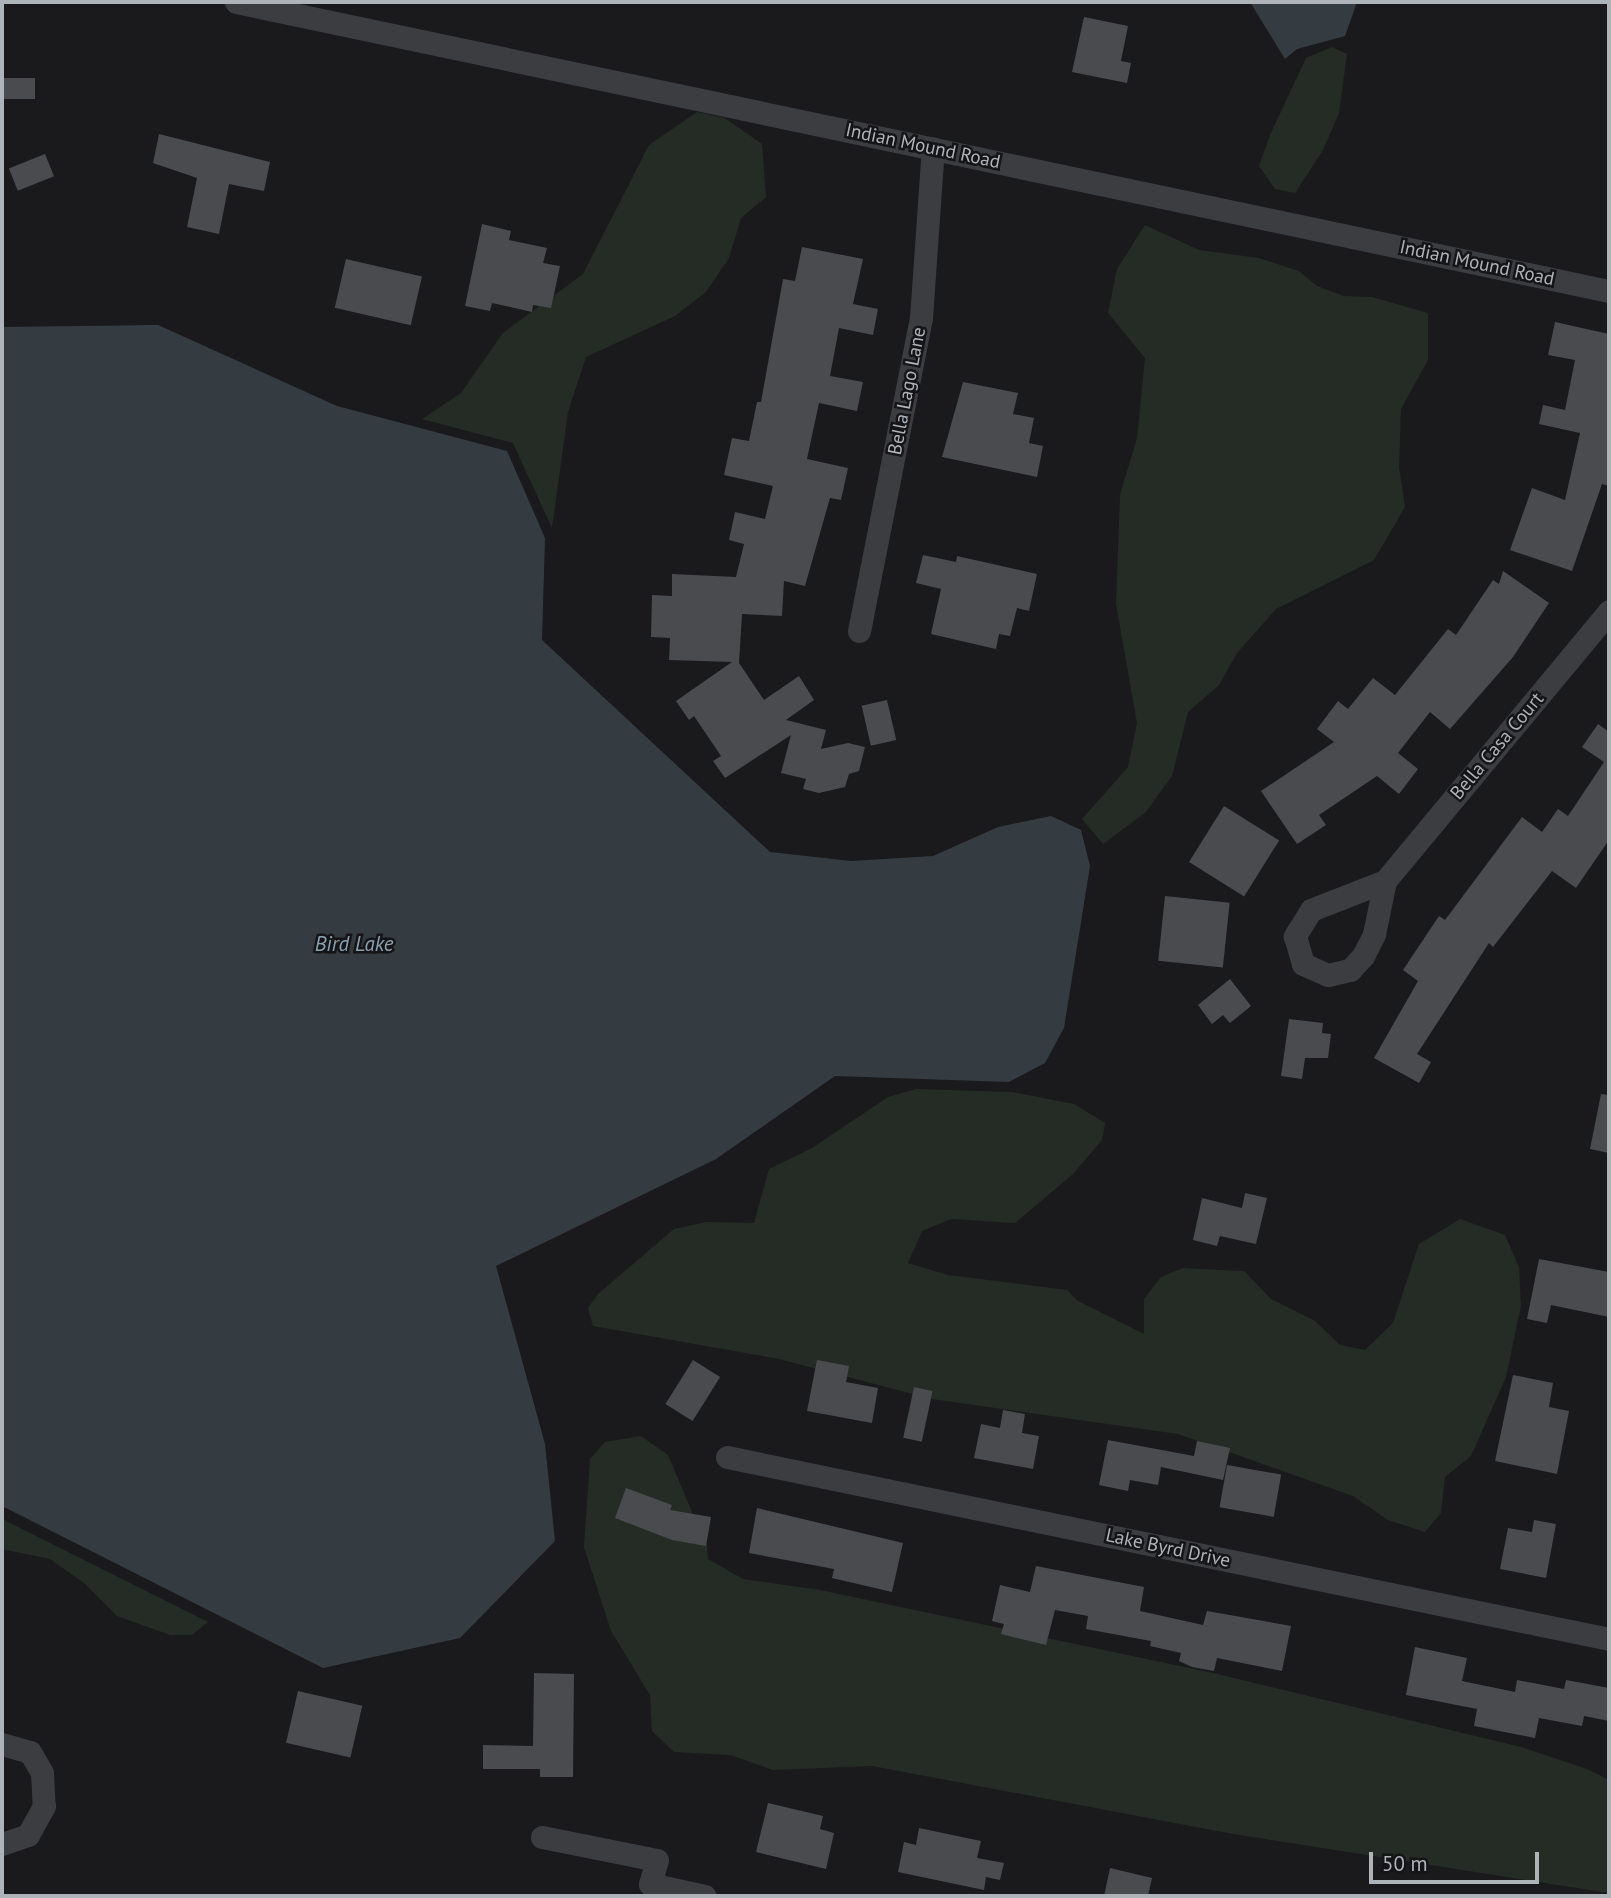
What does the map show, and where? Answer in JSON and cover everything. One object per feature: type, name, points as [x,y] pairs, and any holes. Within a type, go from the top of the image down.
[{"type":"street","name":"Indian Mound Road","points":[[236,2],[1609,290]]},
{"type":"street","name":"Bella Lago Lane","points":[[859,631],[921,318],[933,148]]},
{"type":"street","name":"Bella Casa Court","points":[[1385,881],[1311,910],[1295,936],[1303,964],[1328,975],[1350,970],[1374,934],[1385,881],[1609,611]]},
{"type":"street","name":"Lake Byrd Drive","points":[[727,1457],[1609,1639]]},
{"type":"street","points":[[2,1744],[30,1752],[42,1773],[44,1806],[28,1835],[2,1844]]},
{"type":"street","points":[[542,1837],[657,1860],[650,1884],[705,1896]]},
{"type":"shaded area","points":[[1332,47],[1347,54],[1339,113],[1323,150],[1295,193],[1275,189],[1259,166],[1270,135],[1306,58]]},
{"type":"shaded area","points":[[697,112],[725,118],[762,144],[766,197],[741,218],[729,258],[706,292],[675,316],[586,357],[568,412],[552,528],[513,443],[422,419],[461,393],[503,333],[583,274],[649,145]]},
{"type":"shaded area","points":[[1145,225],[1199,250],[1259,258],[1299,271],[1317,286],[1344,296],[1372,297],[1428,313],[1428,360],[1401,409],[1399,468],[1405,507],[1374,560],[1276,609],[1237,653],[1219,685],[1188,712],[1172,776],[1146,812],[1103,844],[1082,819],[1128,767],[1137,723],[1116,604],[1120,495],[1137,438],[1145,358],[1108,313],[1117,269]]},
{"type":"shaded area","points":[[916,1089],[1012,1092],[1074,1104],[1105,1123],[1102,1140],[1073,1174],[1015,1223],[951,1219],[922,1231],[908,1263],[948,1275],[1067,1290],[1078,1301],[1144,1334],[1144,1299],[1161,1277],[1183,1268],[1244,1271],[1271,1299],[1315,1321],[1340,1345],[1365,1350],[1393,1323],[1419,1244],[1460,1219],[1505,1235],[1519,1267],[1521,1306],[1506,1377],[1471,1456],[1445,1477],[1441,1513],[1425,1532],[1388,1520],[1353,1496],[1178,1434],[932,1399],[779,1359],[593,1326],[588,1308],[598,1294],[674,1229],[706,1222],[754,1223],[769,1169],[812,1148],[888,1097]]},
{"type":"shaded area","points":[[641,1436],[668,1455],[692,1512],[692,1533],[707,1545],[708,1559],[743,1579],[820,1590],[1213,1673],[1521,1747],[1587,1769],[1609,1780],[1609,1893],[1233,1834],[872,1766],[773,1770],[730,1755],[674,1752],[652,1731],[650,1695],[611,1631],[584,1547],[590,1459],[605,1442]]},
{"type":"shaded area","points":[[2,1518],[208,1622],[192,1635],[170,1635],[117,1616],[84,1583],[50,1559],[2,1549]]},
{"type":"water","points":[[1250,2],[1357,2],[1345,36],[1297,49],[1285,59]]},
{"type":"water","name":"Bird Lake","points":[[158,325],[337,406],[507,451],[545,538],[542,640],[770,852],[851,861],[933,856],[998,827],[1051,816],[1081,830],[1090,866],[1064,1028],[1045,1063],[1009,1082],[835,1076],[716,1159],[496,1266],[545,1444],[555,1541],[460,1638],[323,1668],[2,1506],[2,327]]},
{"type":"building","points":[[1084,17],[1128,26],[1121,61],[1131,63],[1127,83],[1072,72]]},
{"type":"building","points":[[2,78],[35,78],[35,99],[2,99]]},
{"type":"building","points":[[159,134],[270,162],[264,191],[229,184],[219,234],[187,227],[197,178],[153,163]]},
{"type":"building","points":[[45,154],[54,176],[18,191],[9,169]]},
{"type":"building","points":[[482,224],[511,231],[509,240],[547,248],[543,263],[560,266],[551,308],[533,305],[532,312],[492,303],[490,311],[465,306]]},
{"type":"building","points":[[802,247],[863,259],[853,304],[878,309],[873,335],[839,328],[830,376],[863,382],[857,411],[819,403],[807,459],[848,468],[841,500],[830,498],[805,586],[784,581],[782,616],[742,614],[739,663],[764,700],[799,676],[814,700],[786,720],[826,730],[821,749],[848,743],[865,747],[859,771],[849,774],[845,787],[819,793],[803,789],[806,779],[781,773],[791,735],[725,778],[713,761],[721,756],[694,716],[689,720],[676,701],[732,662],[669,660],[670,638],[651,637],[652,595],[672,596],[672,574],[736,577],[744,544],[729,540],[735,512],[765,519],[773,486],[724,475],[732,438],[749,441],[757,402],[761,402],[783,279],[795,281]]},
{"type":"building","points":[[346,259],[422,277],[411,325],[335,308]]},
{"type":"building","points":[[1555,322],[1609,334],[1609,486],[1602,484],[1572,571],[1510,550],[1532,488],[1565,500],[1580,433],[1539,424],[1543,405],[1565,410],[1575,360],[1548,355]]},
{"type":"building","points":[[963,382],[1018,393],[1013,414],[1034,418],[1029,443],[1043,446],[1037,477],[942,457]]},
{"type":"building","points":[[923,555],[956,562],[957,556],[1037,574],[1029,611],[1017,608],[1010,636],[999,634],[996,649],[931,634],[941,589],[916,583]]},
{"type":"building","points":[[1503,571],[1549,603],[1513,657],[1450,729],[1430,712],[1398,753],[1418,769],[1399,794],[1377,776],[1319,815],[1326,825],[1297,844],[1261,791],[1334,742],[1317,729],[1338,701],[1348,709],[1373,678],[1395,695],[1448,629],[1456,635],[1493,580],[1499,584]]},
{"type":"building","points":[[887,700],[896,740],[871,746],[862,706]]},
{"type":"building","points":[[1598,724],[1609,732],[1609,840],[1576,888],[1552,871],[1493,947],[1489,943],[1417,1054],[1431,1062],[1419,1083],[1374,1058],[1418,981],[1403,970],[1439,916],[1445,920],[1522,817],[1542,832],[1558,809],[1568,816],[1604,762],[1582,747]]},
{"type":"building","points":[[1224,806],[1279,840],[1244,896],[1189,862]]},
{"type":"building","points":[[1165,896],[1230,903],[1223,967],[1158,961]]},
{"type":"building","points":[[1230,979],[1251,1006],[1230,1023],[1223,1015],[1212,1024],[1198,1005]]},
{"type":"building","points":[[1289,1019],[1323,1023],[1322,1033],[1331,1034],[1328,1058],[1305,1058],[1302,1079],[1281,1076]]},
{"type":"building","points":[[1601,1094],[1609,1095],[1609,1153],[1590,1149]]},
{"type":"building","points":[[1245,1193],[1267,1198],[1256,1244],[1220,1236],[1217,1246],[1193,1240],[1202,1198],[1242,1208]]},
{"type":"building","points":[[1539,1259],[1609,1272],[1609,1317],[1551,1305],[1547,1323],[1527,1319]]},
{"type":"building","points":[[693,1360],[720,1377],[693,1421],[665,1404]]},
{"type":"building","points":[[817,1360],[849,1366],[846,1382],[878,1388],[872,1423],[807,1411]]},
{"type":"building","points":[[1513,1375],[1553,1383],[1549,1407],[1569,1411],[1557,1474],[1495,1461]]},
{"type":"building","points":[[914,1387],[933,1391],[922,1442],[903,1438]]},
{"type":"building","points":[[1003,1410],[1025,1414],[1022,1433],[1039,1436],[1033,1469],[974,1458],[981,1424],[1000,1428]]},
{"type":"building","points":[[1108,1440],[1194,1456],[1197,1441],[1230,1448],[1223,1480],[1161,1467],[1158,1485],[1130,1480],[1128,1491],[1099,1485]]},
{"type":"building","points":[[1227,1465],[1281,1475],[1274,1517],[1220,1507]]},
{"type":"building","points":[[626,1488],[672,1505],[670,1510],[711,1517],[706,1546],[672,1540],[615,1518]]},
{"type":"building","points":[[757,1508],[903,1543],[892,1592],[832,1578],[834,1569],[749,1553]]},
{"type":"building","points":[[1534,1520],[1556,1524],[1546,1578],[1500,1569],[1508,1528],[1532,1532]]},
{"type":"building","points":[[1036,1566],[1144,1587],[1140,1611],[1203,1625],[1207,1611],[1291,1626],[1282,1671],[1217,1658],[1214,1671],[1192,1667],[1179,1661],[1181,1653],[1150,1646],[1151,1641],[1086,1629],[1088,1616],[1055,1610],[1046,1645],[1001,1634],[1004,1624],[992,1621],[1000,1585],[1030,1592]]},
{"type":"building","points":[[1415,1647],[1467,1658],[1462,1681],[1515,1692],[1517,1680],[1564,1689],[1566,1680],[1609,1688],[1609,1721],[1584,1716],[1582,1726],[1539,1718],[1535,1738],[1474,1726],[1477,1709],[1406,1695]]},
{"type":"building","points":[[534,1673],[574,1674],[573,1777],[540,1777],[540,1769],[483,1769],[483,1745],[533,1746]]},
{"type":"building","points":[[298,1691],[362,1706],[350,1757],[286,1743]]},
{"type":"building","points":[[768,1803],[823,1816],[820,1829],[834,1833],[826,1869],[756,1852]]},
{"type":"building","points":[[919,1828],[981,1841],[977,1858],[1004,1863],[1000,1880],[986,1877],[984,1890],[898,1872],[904,1842],[916,1845]]},
{"type":"building","points":[[1110,1868],[1152,1878],[1148,1896],[1104,1896]]}]
